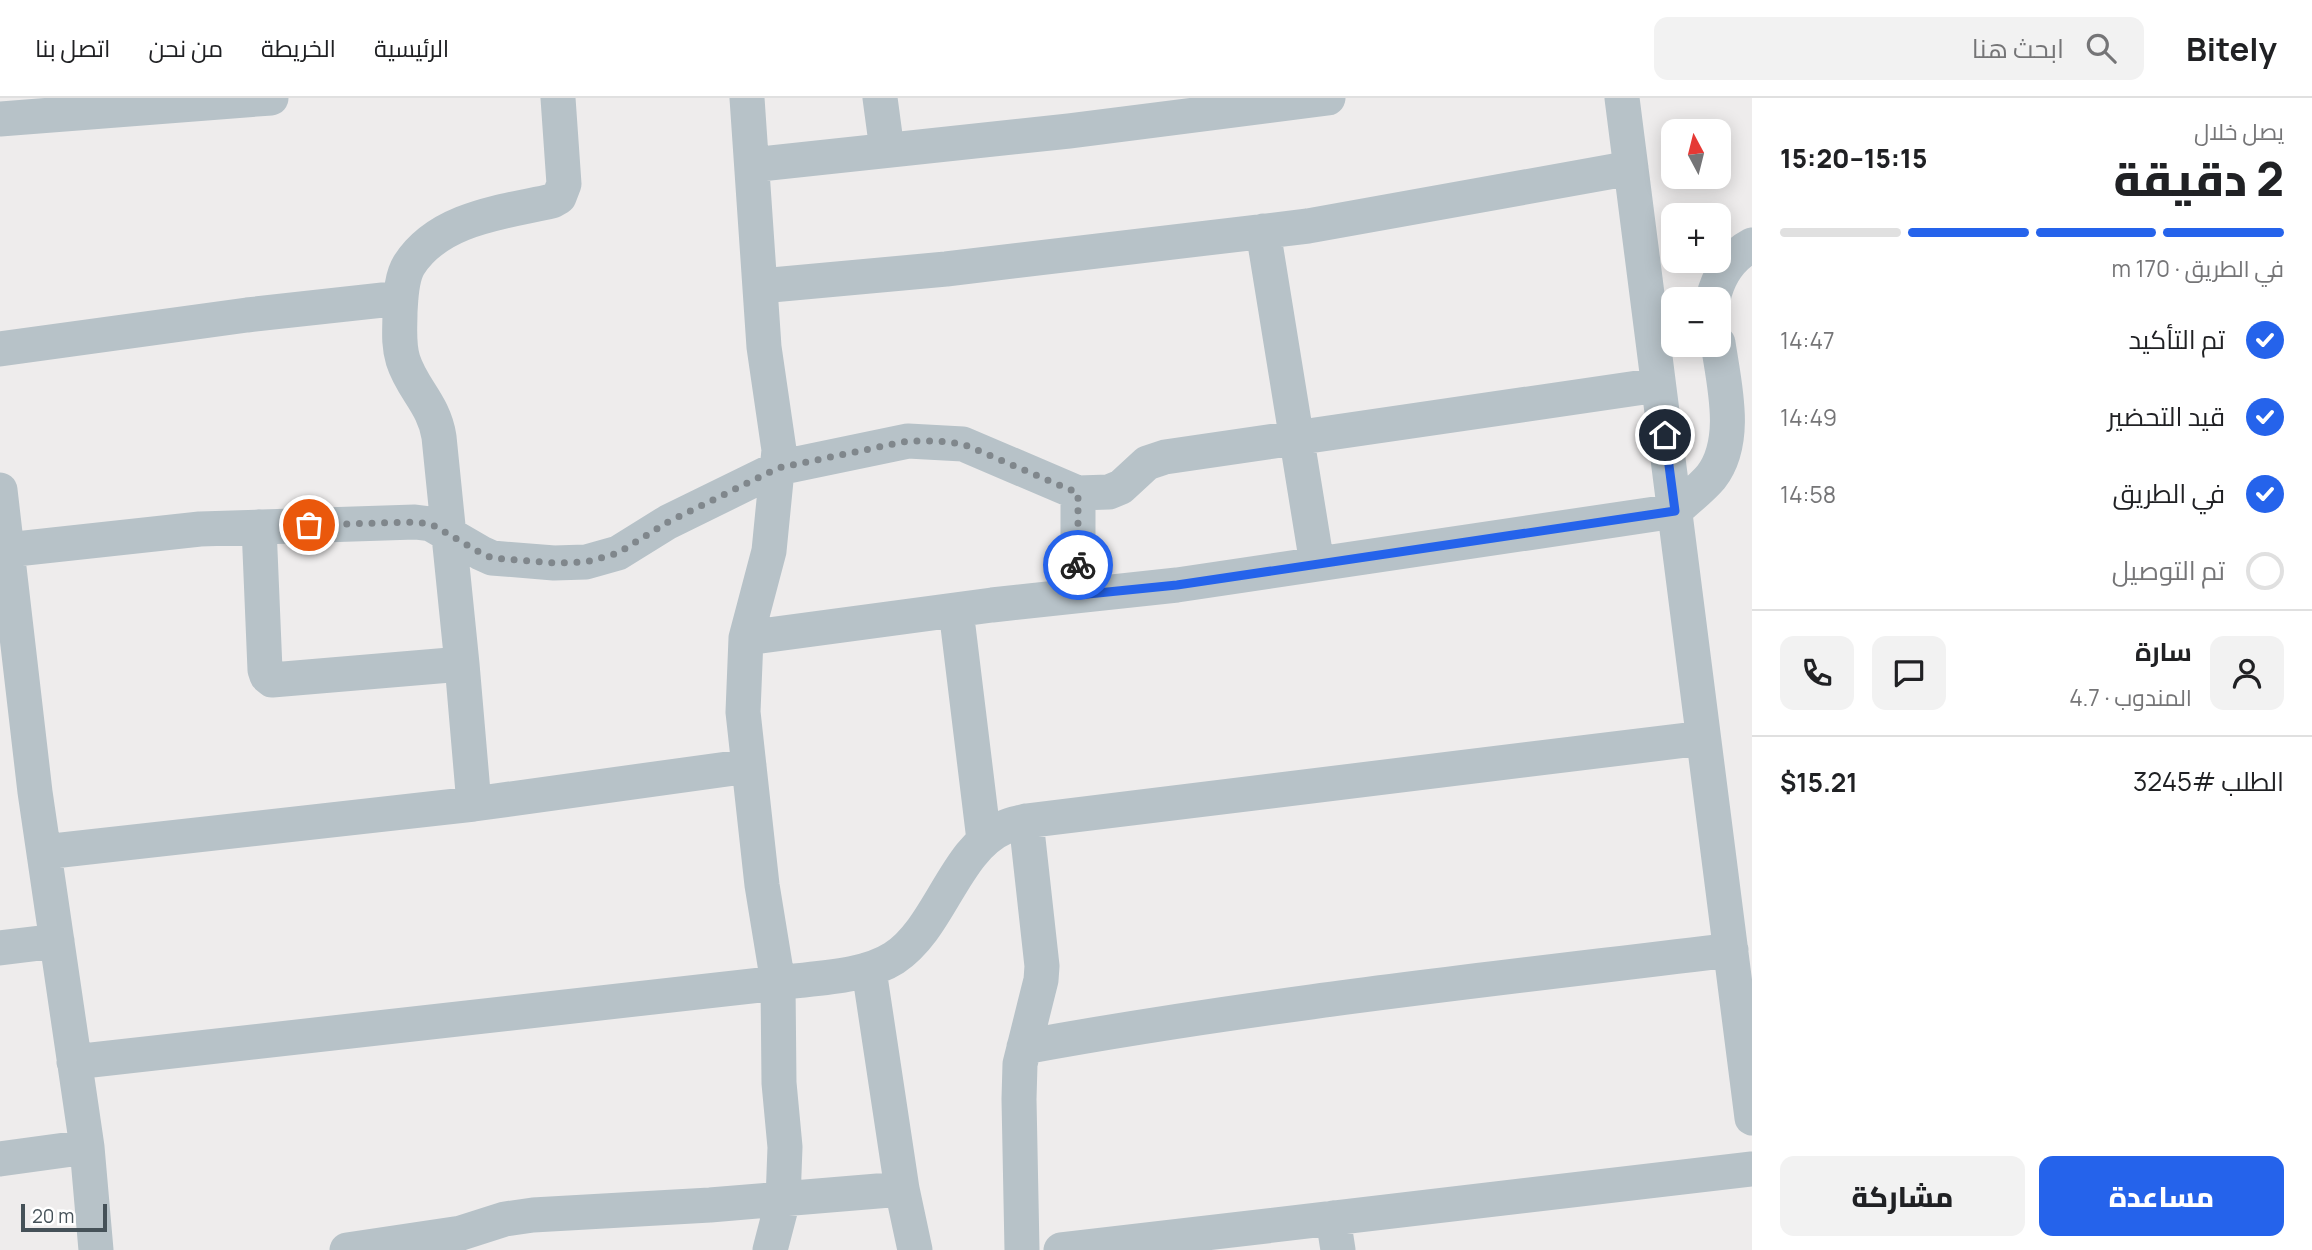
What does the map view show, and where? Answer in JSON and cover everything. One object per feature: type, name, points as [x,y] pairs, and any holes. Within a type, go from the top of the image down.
[{"type":"street","points":[[0,119],[271,98]]},
{"type":"street","points":[[474,804],[463,664],[437,423],[408,374],[399,343],[403,280],[408,266],[425,246],[446,232],[473,219],[552,201],[559,197],[564,184],[558,98]]},
{"type":"street","points":[[747,98],[764,347],[779,450],[769,551],[746,638],[743,712],[762,885],[778,983],[779,1083],[785,1147],[783,1200],[770,1250]]},
{"type":"street","points":[[880,98],[887,150]]},
{"type":"street","points":[[752,164],[1083,129],[1328,98]]},
{"type":"street","points":[[1622,98],[1752,1118]]},
{"type":"street","points":[[760,286],[946,269],[1264,232],[1631,168]]},
{"type":"street","points":[[1264,232],[1317,564]]},
{"type":"street","points":[[1716,287],[1730,261],[1752,245]]},
{"type":"street","points":[[0,349],[247,315],[401,298]]},
{"type":"street","points":[[746,638],[956,610],[1177,585],[1675,511],[1711,477],[1721,459],[1727,433],[1720,357]]},
{"type":"street","points":[[7,550],[200,529],[415,522],[431,524],[492,558],[554,563],[586,562],[618,553],[668,522],[778,468],[908,441],[963,444],[1078,493],[1109,492],[1121,487],[1147,463],[1156,459],[1658,385]]},
{"type":"street","points":[[0,490],[7,550],[9,643],[44,852],[87,1147],[96,1250]]},
{"type":"street","points":[[1078,493],[1078,595]]},
{"type":"street","points":[[259,527],[265,670],[272,680],[463,664]]},
{"type":"street","points":[[956,610],[984,840]]},
{"type":"street","points":[[74,1062],[778,983],[869,970],[894,958],[917,938],[970,857],[984,840],[1004,827],[1026,821],[1703,737]]},
{"type":"street","points":[[44,852],[474,804],[749,766]]},
{"type":"street","points":[[1022,1250],[1020,1064],[1042,966],[1026,821]]},
{"type":"street","points":[[0,948],[57,941]]},
{"type":"street","points":[[1024,1047],[1130,1027],[1325,1000],[1731,950]]},
{"type":"street","points":[[869,970],[902,1189],[915,1250]]},
{"type":"street","points":[[0,1158],[87,1147]]},
{"type":"street","points":[[1061,1250],[1335,1234],[1752,1168]]},
{"type":"street","points":[[346,1250],[461,1233],[505,1219],[533,1215],[783,1200],[902,1189]]},
{"type":"way so far","points":[[309,525],[415,522],[431,524],[492,558],[554,563],[586,562],[618,553],[668,522],[778,468],[876,446],[908,441],[939,441],[963,444],[1078,493],[1078,565]]},
{"type":"route","points":[[1078,565],[1078,595],[1177,585],[1675,511],[1665,435]]}]
